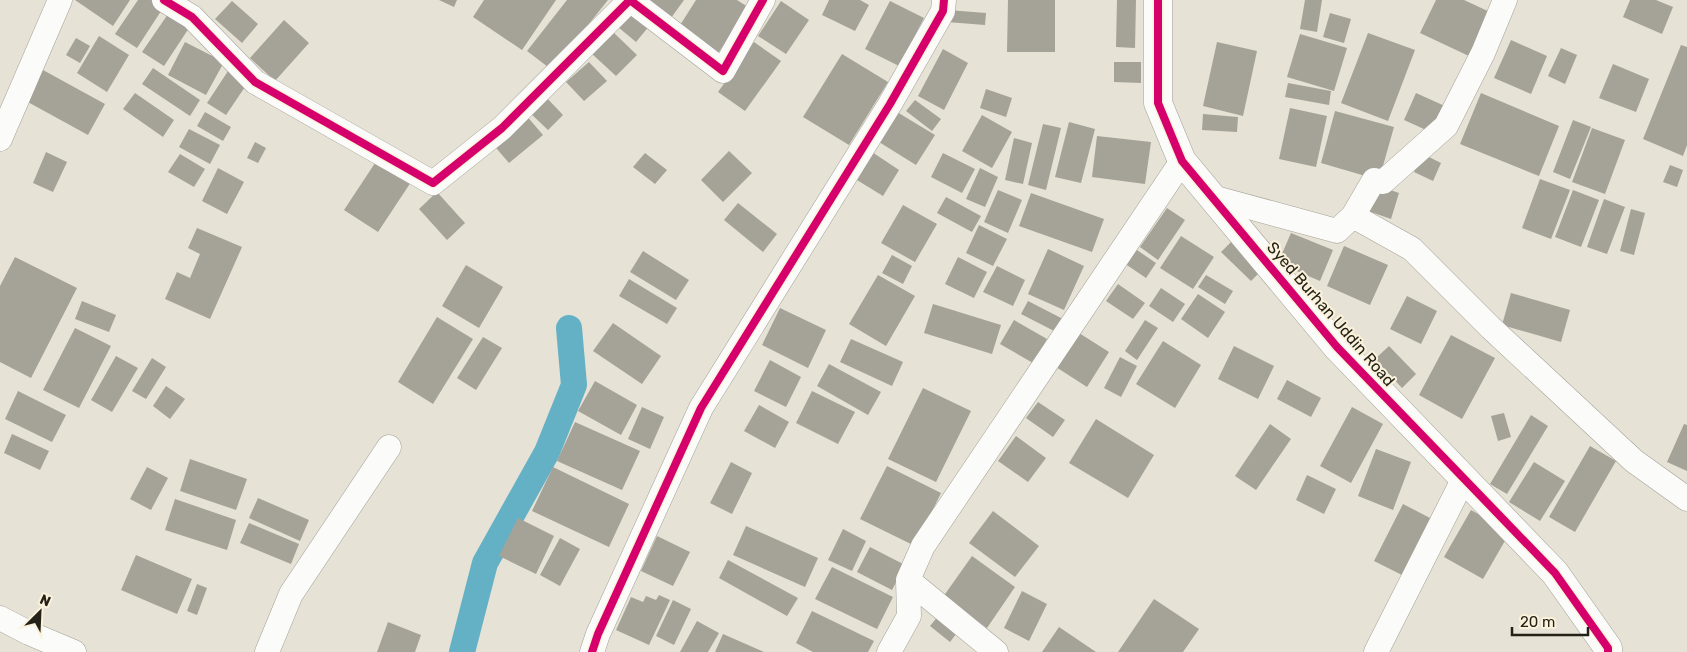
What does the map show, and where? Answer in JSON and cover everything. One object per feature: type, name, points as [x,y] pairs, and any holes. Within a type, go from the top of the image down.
[{"type":"street","points":[[0,140],[60,0]]},
{"type":"street","points":[[164,0],[192,17],[255,82],[433,183],[502,128],[630,0],[723,71],[763,0]]},
{"type":"street","points":[[592,652],[598,634],[701,408],[890,104],[942,11],[944,0]]},
{"type":"street","name":"Syed Burhan Uddin Road","points":[[1158,0],[1158,103],[1182,161],[1337,347],[1555,573],[1608,648],[1608,652]]},
{"type":"street","points":[[1212,197],[1337,231],[1353,216],[1374,180],[1383,182],[1446,126],[1483,53],[1505,0]]},
{"type":"street","points":[[889,652],[909,616],[908,580],[923,546],[1182,161]]},
{"type":"street","points":[[1353,216],[1412,249],[1491,328],[1634,462],[1687,499]]},
{"type":"street","points":[[267,652],[291,594],[389,447]]},
{"type":"street","points":[[1376,652],[1464,478]]},
{"type":"street","points":[[908,580],[996,652]]},
{"type":"street","points":[[0,618],[29,633],[74,652]]},
{"type":"building","points":[[75,0],[130,0],[113,26]]},
{"type":"building","points":[[138,0],[151,0],[163,8],[137,48],[115,34]]},
{"type":"building","points":[[439,0],[457,0],[454,7]]},
{"type":"building","points":[[484,0],[556,0],[522,50],[473,17]]},
{"type":"building","points":[[567,0],[608,0],[552,70],[527,51]]},
{"type":"building","points":[[646,0],[684,0],[671,18]]},
{"type":"building","points":[[696,0],[737,0],[748,7],[717,55],[677,30]]},
{"type":"building","points":[[829,0],[860,0],[869,5],[855,31],[822,15]]},
{"type":"building","points":[[1008,0],[1055,0],[1055,52],[1007,52]]},
{"type":"building","points":[[1117,0],[1136,0],[1135,48],[1116,47]]},
{"type":"building","points":[[1305,0],[1322,0],[1317,32],[1300,29]]},
{"type":"building","points":[[1436,0],[1464,0],[1492,13],[1471,57],[1420,33]]},
{"type":"building","points":[[1630,0],[1656,0],[1673,7],[1662,34],[1623,17]]},
{"type":"building","points":[[232,1],[258,24],[242,43],[215,19]]},
{"type":"building","points":[[781,1],[809,20],[786,54],[758,36]]},
{"type":"building","points":[[890,1],[924,18],[899,66],[865,49]]},
{"type":"building","points":[[633,10],[650,25],[636,42],[618,27]]},
{"type":"building","points":[[948,10],[986,13],[985,25],[947,22]]},
{"type":"building","points":[[1330,13],[1351,19],[1344,43],[1323,37]]},
{"type":"building","points":[[168,14],[189,28],[164,66],[142,52]]},
{"type":"building","points":[[284,20],[309,43],[275,81],[250,58]]},
{"type":"building","points":[[612,31],[637,55],[616,76],[591,53]]},
{"type":"building","points":[[1368,33],[1415,50],[1388,121],[1341,103]]},
{"type":"building","points":[[1300,34],[1347,48],[1334,91],[1287,77]]},
{"type":"building","points":[[99,36],[129,55],[107,92],[77,73]]},
{"type":"building","points":[[76,38],[90,46],[80,63],[66,55]]},
{"type":"building","points":[[1511,40],[1547,56],[1531,94],[1494,78]]},
{"type":"building","points":[[185,42],[224,62],[206,95],[168,75]]},
{"type":"building","points":[[754,42],[781,61],[745,111],[718,92]]},
{"type":"building","points":[[1217,42],[1257,51],[1243,116],[1203,106]]},
{"type":"building","points":[[1681,45],[1687,47],[1687,145],[1683,156],[1643,139]]},
{"type":"building","points":[[1561,48],[1577,55],[1565,84],[1548,76]]},
{"type":"building","points":[[943,49],[968,63],[944,110],[918,96]]},
{"type":"building","points":[[842,54],[888,82],[849,145],[803,117]]},
{"type":"building","points":[[589,62],[607,81],[584,101],[566,82]]},
{"type":"building","points":[[1114,62],[1141,62],[1141,83],[1114,82]]},
{"type":"building","points":[[1613,64],[1649,79],[1636,112],[1599,98]]},
{"type":"building","points":[[153,68],[200,100],[190,116],[142,84]]},
{"type":"building","points":[[230,68],[249,81],[226,115],[207,103]]},
{"type":"building","points":[[43,70],[105,104],[88,135],[26,101]]},
{"type":"building","points":[[1288,83],[1331,91],[1329,105],[1285,97]]},
{"type":"building","points":[[986,89],[1012,98],[1006,117],[980,108]]},
{"type":"building","points":[[135,93],[174,120],[163,137],[123,109]]},
{"type":"building","points":[[1416,93],[1447,107],[1435,134],[1404,120]]},
{"type":"building","points":[[1481,93],[1559,126],[1539,176],[1460,144]]},
{"type":"building","points":[[544,95],[563,115],[548,130],[528,111]]},
{"type":"building","points":[[915,100],[941,119],[932,131],[906,111]]},
{"type":"building","points":[[1290,108],[1327,116],[1316,167],[1279,159]]},
{"type":"building","points":[[1335,111],[1394,127],[1379,180],[1321,163]]},
{"type":"building","points":[[205,112],[231,127],[223,141],[197,126]]},
{"type":"building","points":[[897,112],[935,135],[916,165],[879,142]]},
{"type":"building","points":[[525,114],[543,135],[509,163],[491,142]]},
{"type":"building","points":[[1203,114],[1238,117],[1237,132],[1202,130]]},
{"type":"building","points":[[982,115],[1012,132],[992,168],[962,151]]},
{"type":"building","points":[[1573,120],[1591,127],[1570,179],[1553,172]]},
{"type":"building","points":[[1069,122],[1095,129],[1081,183],[1055,177]]},
{"type":"building","points":[[1043,124],[1061,128],[1046,190],[1028,185]]},
{"type":"building","points":[[1592,128],[1625,140],[1605,194],[1572,182]]},
{"type":"building","points":[[189,129],[220,145],[210,164],[179,147]]},
{"type":"building","points":[[1097,136],[1151,142],[1145,184],[1092,177]]},
{"type":"building","points":[[1014,138],[1032,143],[1023,184],[1005,180]]},
{"type":"building","points":[[255,142],[266,148],[258,163],[247,158]]},
{"type":"building","points":[[869,150],[899,170],[883,196],[852,177]]},
{"type":"building","points":[[729,151],[752,173],[723,202],[701,180]]},
{"type":"building","points":[[46,152],[67,162],[53,192],[33,183]]},
{"type":"building","points":[[645,153],[667,170],[655,184],[633,167]]},
{"type":"building","points":[[943,153],[975,169],[962,193],[931,177]]},
{"type":"building","points":[[180,154],[205,169],[194,187],[168,172]]},
{"type":"building","points":[[1423,154],[1441,163],[1433,181],[1414,172]]},
{"type":"building","points":[[379,157],[413,179],[378,232],[344,210]]},
{"type":"building","points":[[1670,165],[1683,170],[1677,187],[1663,182]]},
{"type":"building","points":[[218,168],[244,182],[227,214],[202,201]]},
{"type":"building","points":[[980,168],[998,177],[985,207],[966,199]]},
{"type":"building","points":[[1540,179],[1570,190],[1551,239],[1522,228]]},
{"type":"building","points":[[1376,185],[1399,193],[1391,219],[1368,211]]},
{"type":"building","points":[[998,190],[1022,200],[1008,233],[984,222]]},
{"type":"building","points":[[1573,190],[1599,200],[1581,247],[1555,237]]},
{"type":"building","points":[[437,192],[465,223],[447,240],[419,209]]},
{"type":"building","points":[[1031,193],[1104,219],[1092,252],[1019,226]]},
{"type":"building","points":[[946,197],[981,216],[972,232],[937,213]]},
{"type":"building","points":[[1604,199],[1625,207],[1607,254],[1587,247]]},
{"type":"building","points":[[738,203],[777,234],[763,252],[724,220]]},
{"type":"building","points":[[903,205],[937,224],[915,262],[881,243]]},
{"type":"building","points":[[1167,208],[1185,220],[1158,260],[1140,247]]},
{"type":"building","points":[[1631,209],[1645,213],[1634,255],[1620,251]]},
{"type":"building","points":[[979,225],[1007,239],[993,266],[966,253]]},
{"type":"building","points":[[197,228],[242,247],[210,319],[165,299],[177,272],[190,278],[200,254],[188,248]]},
{"type":"building","points":[[1291,233],[1333,250],[1320,281],[1278,263]]},
{"type":"building","points":[[1181,236],[1214,257],[1193,289],[1160,268]]},
{"type":"building","points":[[1234,239],[1264,268],[1251,281],[1221,252]]},
{"type":"building","points":[[1131,246],[1156,263],[1146,278],[1121,261]]},
{"type":"building","points":[[1344,246],[1388,265],[1370,305],[1327,286]]},
{"type":"building","points":[[1048,249],[1084,266],[1064,310],[1028,294]]},
{"type":"building","points":[[643,251],[689,280],[676,300],[630,272]]},
{"type":"building","points":[[892,255],[912,266],[903,284],[882,273]]},
{"type":"building","points":[[15,257],[77,288],[31,378],[0,362],[0,286]]},
{"type":"building","points":[[958,257],[987,272],[974,298],[945,284]]},
{"type":"building","points":[[466,265],[503,287],[479,328],[442,306]]},
{"type":"building","points":[[997,266],[1025,280],[1013,306],[983,292]]},
{"type":"building","points":[[878,275],[915,296],[886,346],[849,324]]},
{"type":"building","points":[[1206,275],[1233,291],[1225,304],[1198,287]]},
{"type":"building","points":[[629,279],[677,308],[667,324],[619,296]]},
{"type":"building","points":[[1118,284],[1145,303],[1133,319],[1106,301]]},
{"type":"building","points":[[1161,288],[1185,304],[1173,322],[1149,306]]},
{"type":"building","points":[[1511,293],[1570,310],[1561,342],[1502,325]]},
{"type":"building","points":[[1198,294],[1225,312],[1208,338],[1181,319]]},
{"type":"building","points":[[1407,296],[1437,311],[1421,344],[1390,329]]},
{"type":"building","points":[[82,301],[116,315],[109,332],[75,319]]},
{"type":"building","points":[[1028,301],[1063,319],[1056,332],[1021,314]]},
{"type":"building","points":[[933,304],[1001,325],[992,354],[924,333]]},
{"type":"building","points":[[780,308],[826,330],[808,368],[762,345]]},
{"type":"building","points":[[437,317],[473,339],[433,404],[398,382]]},
{"type":"building","points":[[1014,320],[1047,339],[1033,363],[1000,344]]},
{"type":"building","points":[[1145,320],[1158,328],[1137,360],[1125,351]]},
{"type":"building","points":[[613,323],[661,356],[642,384],[593,351]]},
{"type":"building","points":[[75,328],[111,346],[79,408],[43,390]]},
{"type":"building","points":[[1079,333],[1109,352],[1087,387],[1056,367]]},
{"type":"building","points":[[1451,335],[1495,358],[1462,419],[1419,395]]},
{"type":"building","points":[[483,337],[502,348],[476,390],[457,378]]},
{"type":"building","points":[[851,339],[903,362],[892,386],[840,362]]},
{"type":"building","points":[[1163,341],[1201,365],[1175,408],[1136,384]]},
{"type":"building","points":[[1234,346],[1274,366],[1258,399],[1218,379]]},
{"type":"building","points":[[1389,346],[1416,374],[1402,388],[1375,359]]},
{"type":"building","points":[[116,356],[138,368],[112,412],[91,400]]},
{"type":"building","points":[[1120,357],[1137,366],[1121,397],[1104,388]]},
{"type":"building","points":[[152,358],[166,367],[146,399],[132,391]]},
{"type":"building","points":[[770,360],[801,377],[786,407],[754,391]]},
{"type":"building","points":[[829,364],[881,392],[868,415],[817,386]]},
{"type":"building","points":[[1287,380],[1321,398],[1311,417],[1277,399]]},
{"type":"building","points":[[595,381],[637,405],[621,435],[578,411]]},
{"type":"building","points":[[166,386],[185,399],[170,419],[153,406]]},
{"type":"building","points":[[923,388],[971,411],[936,482],[888,459]]},
{"type":"building","points":[[18,391],[66,415],[52,442],[5,419]]},
{"type":"building","points":[[812,391],[855,412],[838,444],[796,423]]},
{"type":"building","points":[[1038,402],[1065,420],[1053,437],[1026,418]]},
{"type":"building","points":[[759,405],[789,422],[775,448],[744,431]]},
{"type":"building","points":[[642,407],[664,417],[650,449],[628,439]]},
{"type":"building","points":[[1352,407],[1383,424],[1351,483],[1320,466]]},
{"type":"building","points":[[1504,413],[1511,437],[1498,441],[1491,416]]},
{"type":"building","points":[[1531,415],[1548,426],[1507,494],[1490,484]]},
{"type":"building","points":[[1096,419],[1154,455],[1128,498],[1069,463]]},
{"type":"building","points":[[575,422],[640,451],[622,490],[557,461]]},
{"type":"building","points":[[1270,424],[1291,439],[1256,490],[1235,476]]},
{"type":"building","points":[[1684,424],[1687,425],[1687,471],[1667,462]]},
{"type":"building","points":[[12,434],[49,451],[40,470],[4,453]]},
{"type":"building","points":[[1016,436],[1046,458],[1028,482],[998,461]]},
{"type":"building","points":[[1590,446],[1616,461],[1575,532],[1549,517]]},
{"type":"building","points":[[1376,449],[1411,462],[1393,510],[1358,496]]},
{"type":"building","points":[[190,459],[247,479],[236,510],[180,491]]},
{"type":"building","points":[[731,462],[752,473],[732,514],[710,503]]},
{"type":"building","points":[[1534,462],[1565,481],[1540,521],[1509,502]]},
{"type":"building","points":[[887,466],[941,493],[915,546],[860,519]]},
{"type":"building","points":[[147,467],[168,478],[151,510],[130,499]]},
{"type":"building","points":[[553,467],[629,504],[609,547],[532,511]]},
{"type":"building","points":[[1307,475],[1336,489],[1324,514],[1296,500]]},
{"type":"building","points":[[258,498],[309,520],[300,541],[249,518]]},
{"type":"building","points":[[175,499],[236,520],[227,550],[165,530]]},
{"type":"building","points":[[1403,504],[1432,519],[1404,576],[1374,561]]},
{"type":"building","points":[[1471,510],[1510,532],[1483,579],[1444,557]]},
{"type":"building","points":[[993,511],[1039,546],[1015,577],[969,543]]},
{"type":"building","points":[[518,518],[554,536],[536,574],[499,556]]},
{"type":"building","points":[[249,523],[299,544],[291,564],[240,543]]},
{"type":"building","points":[[746,526],[818,558],[805,587],[733,555]]},
{"type":"building","points":[[843,529],[866,541],[852,571],[828,560]]},
{"type":"building","points":[[657,536],[690,552],[673,586],[641,571]]},
{"type":"building","points":[[560,538],[580,549],[560,586],[540,575]]},
{"type":"building","points":[[870,547],[905,565],[892,590],[857,572]]},
{"type":"building","points":[[136,555],[192,579],[177,614],[121,590]]},
{"type":"building","points":[[972,556],[1015,587],[987,628],[943,597]]},
{"type":"building","points":[[728,560],[798,598],[787,616],[719,578]]},
{"type":"building","points":[[832,567],[893,597],[877,629],[815,599]]},
{"type":"building","points":[[197,584],[207,588],[197,615],[187,611]]},
{"type":"building","points":[[1022,591],[1047,604],[1029,641],[1004,628]]},
{"type":"building","points":[[659,595],[670,600],[649,645],[616,630],[631,597],[643,602],[646,596],[656,600]]},
{"type":"building","points":[[1154,599],[1199,629],[1183,652],[1118,652]]},
{"type":"building","points":[[673,600],[691,609],[674,645],[656,636]]},
{"type":"building","points":[[812,611],[874,641],[868,652],[813,652],[796,643]]},
{"type":"building","points":[[939,615],[959,630],[950,642],[930,626]]},
{"type":"building","points":[[697,621],[719,633],[708,652],[680,652]]},
{"type":"building","points":[[388,622],[421,635],[415,652],[377,652]]},
{"type":"building","points":[[1059,627],[1096,652],[1042,652]]},
{"type":"building","points":[[723,634],[764,652],[715,652]]},
{"type":"waterway","points":[[462,652],[485,563],[547,452],[574,385],[569,328]]},
{"type":"cycle path","points":[[164,0],[192,17],[255,82],[433,183],[502,128],[630,0],[723,71],[763,0]]},
{"type":"cycle path","points":[[592,652],[598,634],[701,408],[890,104],[943,11],[944,0]]},
{"type":"cycle path","points":[[1158,0],[1158,103],[1182,161],[1337,347],[1555,573],[1608,648],[1608,652]]}]
